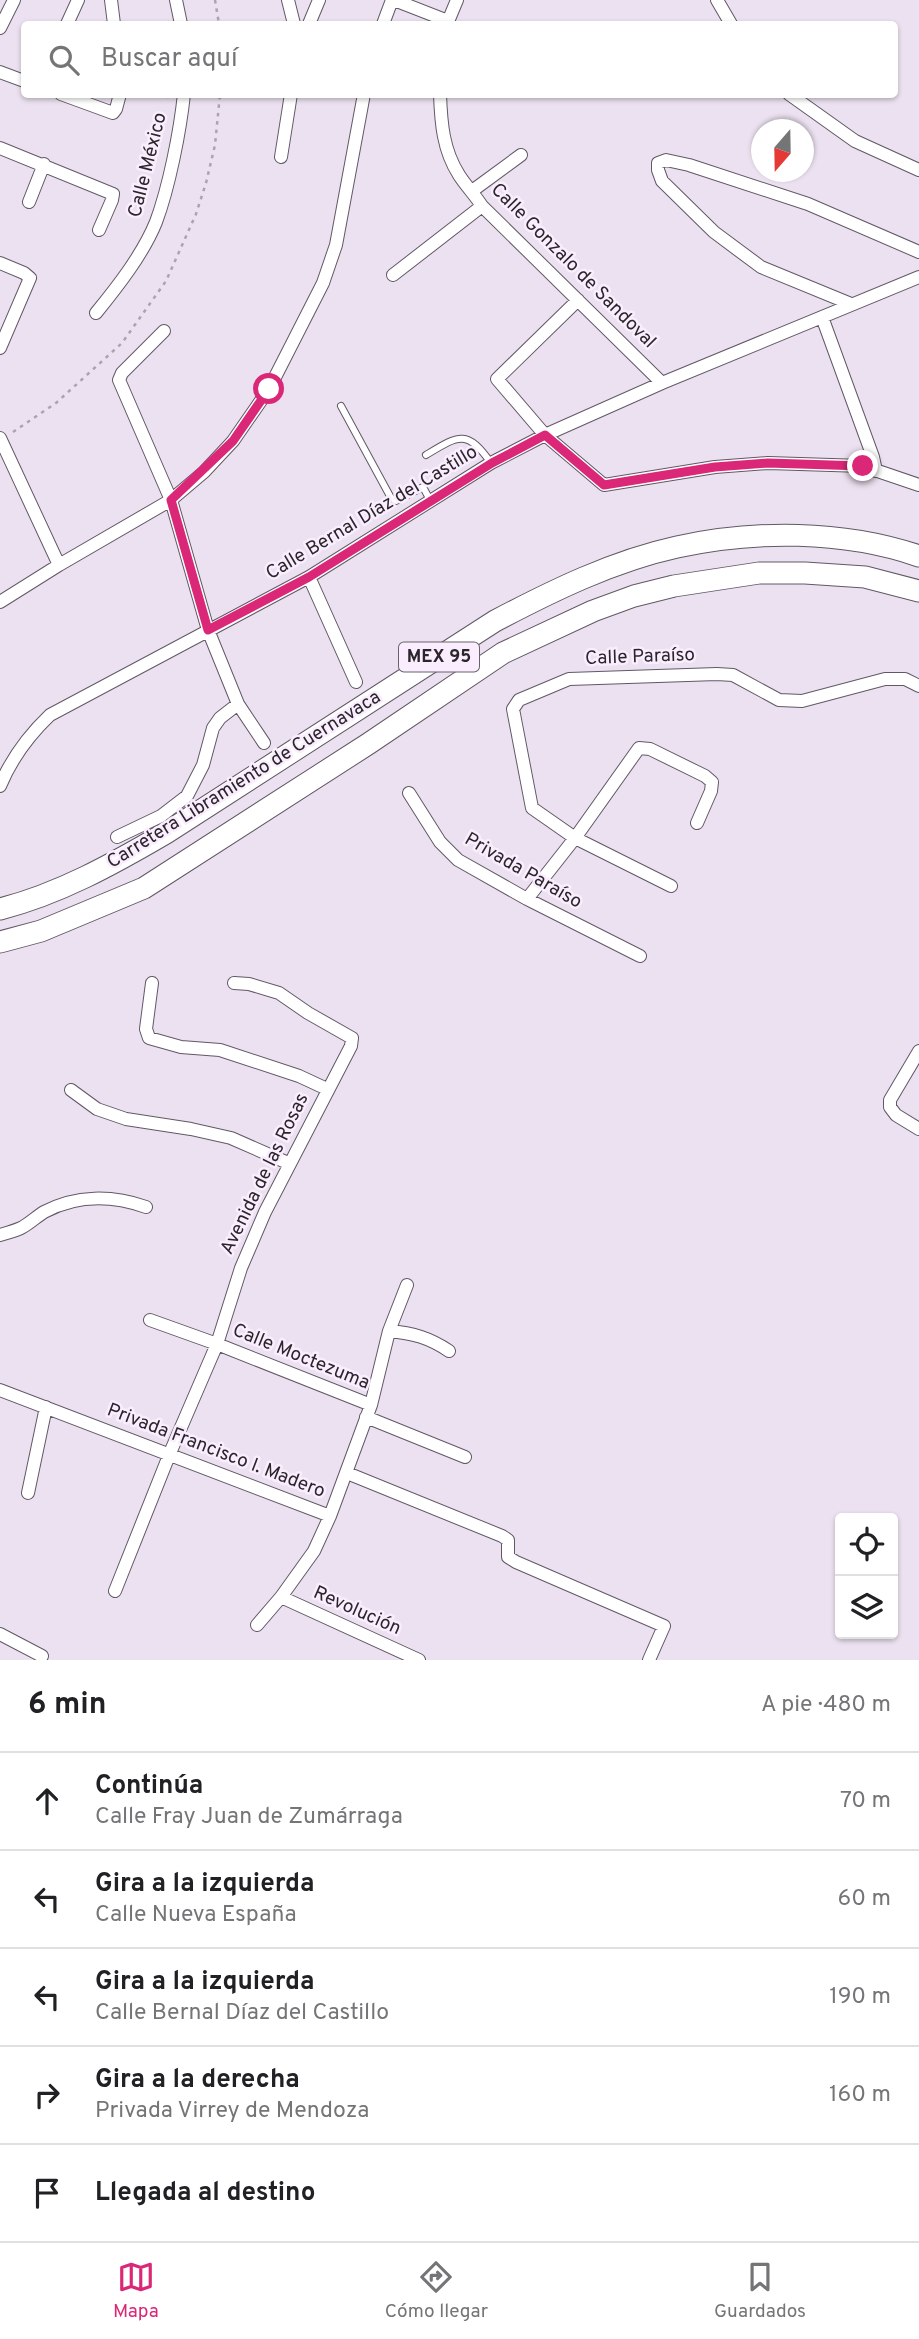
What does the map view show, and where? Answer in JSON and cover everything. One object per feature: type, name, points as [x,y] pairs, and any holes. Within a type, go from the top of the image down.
[{"type":"highway","name":"Carretera Libramiento de Cuernavaca","points":[[0,909],[33,901],[123,858],[495,621],[548,593],[625,563],[676,547],[763,536],[812,536],[861,541],[919,556]]},
{"type":"highway","name":"Carretera Libramiento de Cuernavaca","points":[[0,942],[41,931],[144,888],[503,653],[593,611],[634,596],[674,586],[759,573],[806,573],[865,578],[919,590]]},
{"type":"street","points":[[0,28],[14,0]]},
{"type":"street","points":[[68,21],[78,0]]},
{"type":"street","points":[[111,0],[114,21]]},
{"type":"street","points":[[176,0],[180,21]]},
{"type":"street","points":[[288,0],[293,21]]},
{"type":"street","points":[[310,21],[319,0]]},
{"type":"street","points":[[384,21],[393,0],[443,21]]},
{"type":"street","points":[[449,21],[457,0]]},
{"type":"street","points":[[718,0],[729,21]]},
{"type":"street","points":[[0,72],[21,80]]},
{"type":"street","points":[[72,98],[113,113],[119,98]]},
{"type":"street","name":"Calle México","points":[[96,313],[137,256],[155,223],[184,98]]},
{"type":"street","points":[[281,157],[290,98]]},
{"type":"street","points":[[0,602],[171,500],[233,441],[269,389],[323,283],[336,245],[363,98]]},
{"type":"street","name":"Calle Gonzalo de Sandoval","points":[[440,98],[441,126],[447,152],[459,175],[482,206],[662,383]]},
{"type":"street","points":[[795,98],[855,141],[919,170]]},
{"type":"street","points":[[0,148],[113,194],[99,230]]},
{"type":"street","points":[[472,191],[521,155]]},
{"type":"street","points":[[851,304],[761,267],[723,239],[662,181],[658,163],[666,160],[689,165],[808,204],[919,252]]},
{"type":"street","points":[[29,202],[44,164]]},
{"type":"street","points":[[393,275],[482,206]]},
{"type":"street","points":[[0,263],[30,278],[0,348]]},
{"type":"street","name":"Calle Bernal Díaz del Castillo","points":[[0,786],[8,766],[27,737],[50,715],[309,577],[492,463],[545,435],[662,383],[919,277]]},
{"type":"street","points":[[578,300],[497,379],[545,435],[604,485],[715,467],[768,463],[863,466],[919,485]]},
{"type":"street","points":[[822,317],[876,471]]},
{"type":"street","points":[[164,331],[122,373],[119,380],[171,500],[208,630],[238,704],[264,743]]},
{"type":"street","points":[[0,438],[3,453],[59,565]]},
{"type":"street","points":[[309,577],[356,682]]},
{"type":"street","name":"Calle Paraíso","points":[[671,886],[575,838],[532,808],[513,709],[519,700],[569,679],[733,675],[779,700],[802,701],[885,679],[905,679],[919,686]]},
{"type":"street","points":[[117,837],[161,816],[187,796],[203,765],[213,728],[220,718],[238,704]]},
{"type":"street","points":[[527,899],[575,838],[639,748],[650,749],[712,782],[711,791],[697,823]]},
{"type":"street","name":"Privada Paraíso","points":[[409,793],[440,842],[457,860],[640,956]]},
{"type":"street","points":[[152,983],[146,1029],[149,1038],[181,1047],[220,1050],[299,1076],[327,1090]]},
{"type":"street","name":"Avenida de las Rosas","points":[[115,1591],[217,1344],[241,1268],[288,1163],[351,1046],[352,1038],[279,993],[249,984],[234,984]]},
{"type":"street","points":[[919,1051],[890,1100],[890,1107],[896,1115],[919,1129]]},
{"type":"street","points":[[71,1090],[97,1109],[126,1119],[231,1138],[288,1163]]},
{"type":"street","points":[[0,1235],[22,1227],[42,1213],[65,1203],[127,1200],[146,1207]]},
{"type":"street","name":"Privada Francisco I. Madero","points":[[0,1390],[330,1516],[368,1411],[389,1331],[407,1285]]},
{"type":"street","name":"Calle Moctezuma","points":[[150,1320],[217,1344],[465,1457]]},
{"type":"street","points":[[389,1331],[412,1333],[433,1341],[449,1352]]},
{"type":"street","points":[[28,1493],[46,1407]]},
{"type":"street","points":[[347,1473],[502,1536],[508,1540],[508,1557],[516,1562],[664,1626],[649,1660]]},
{"type":"street","points":[[257,1625],[314,1551],[330,1516]]},
{"type":"street","name":"Revolución","points":[[281,1597],[419,1660]]},
{"type":"street","points":[[0,1634],[42,1656]]},
{"type":"lane","points":[[341,406],[391,498],[396,500],[423,487],[430,500]]},
{"type":"lane","points":[[426,455],[459,438],[478,445],[492,463]]},
{"type":"path","points":[[215,0],[218,21]]},
{"type":"path","points":[[0,438],[24,426],[56,403],[112,353],[166,281],[196,214],[206,183],[215,145],[220,98]]},
{"type":"route","points":[[269,389],[233,441],[171,500],[208,630],[309,577],[430,500],[545,435],[604,485],[715,467],[768,463],[863,466]]}]
